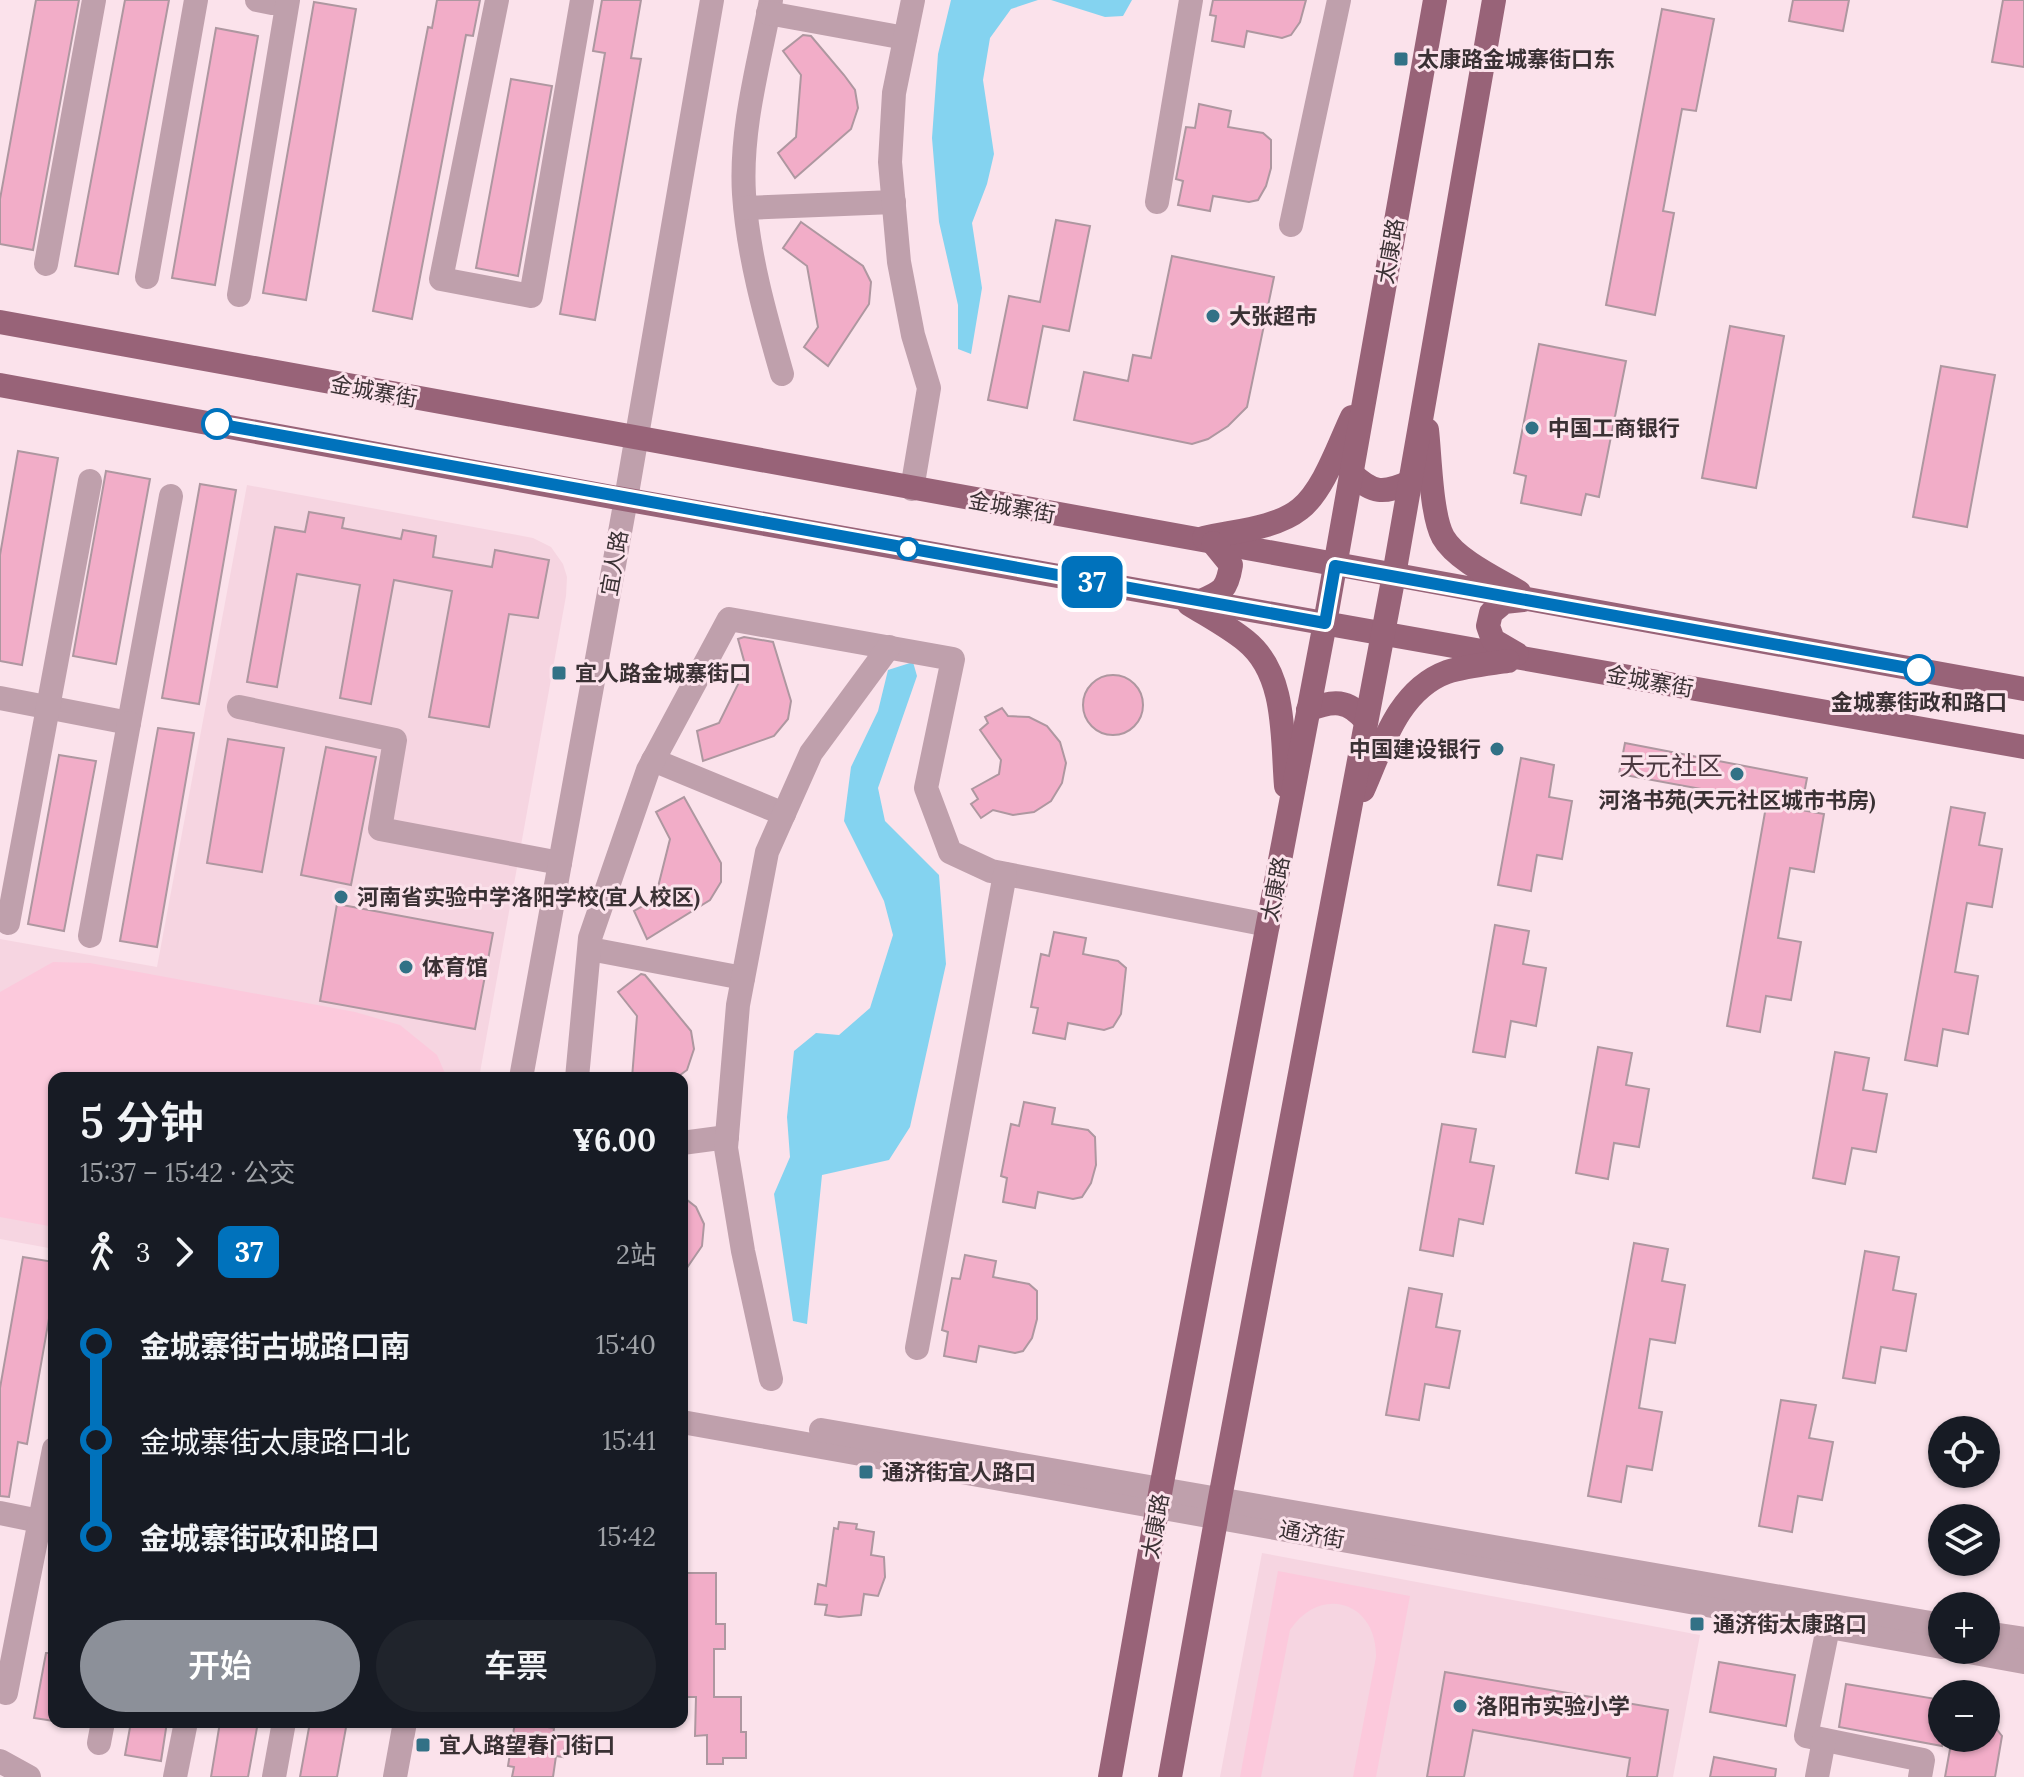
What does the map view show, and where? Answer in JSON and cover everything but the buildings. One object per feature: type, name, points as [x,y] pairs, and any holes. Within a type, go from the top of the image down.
[{"type":"main road","name":"太康路","points":[[1110,1777],[1325,623],[1435,0]]},
{"type":"main road","points":[[1170,1777],[1394,575],[1494,0]]},
{"type":"main road","name":"金城寨街","points":[[0,322],[2024,689]]},
{"type":"main road","name":"金城寨街","points":[[0,385],[2024,747]]},
{"type":"main road","points":[[1204,542],[1272,522],[1299,509],[1321,482],[1366,389]]},
{"type":"main road","points":[[1424,400],[1436,509],[1443,537],[1464,559],[1532,600]]},
{"type":"main road","points":[[1351,473],[1366,487],[1388,492],[1410,482]]},
{"type":"main road","points":[[1190,599],[1222,592],[1229,580],[1231,565],[1204,542]]},
{"type":"main road","points":[[1190,599],[1248,642],[1267,665],[1277,694],[1289,812]]},
{"type":"main road","points":[[1522,658],[1493,640],[1488,626],[1491,613],[1504,602],[1532,600]]},
{"type":"main road","points":[[1346,829],[1394,719],[1417,690],[1447,672],[1522,658]]},
{"type":"main road","points":[[1308,710],[1329,702],[1355,708],[1366,721]]},
{"type":"street","points":[[46,264],[94,0]]},
{"type":"street","points":[[147,277],[196,0]]},
{"type":"street","points":[[257,0],[272,3],[281,0]]},
{"type":"street","points":[[239,295],[288,0]]},
{"type":"street","points":[[497,0],[441,279],[531,296],[582,0]]},
{"type":"street","name":"宜人路","points":[[509,1072],[553,862],[619,498],[699,0]]},
{"type":"street","name":"宜人路","points":[[629,438],[712,0]]},
{"type":"street","points":[[912,489],[929,388],[913,335],[899,262],[890,162],[894,93],[913,0]]},
{"type":"street","points":[[1157,202],[1191,0]]},
{"type":"street","points":[[1291,225],[1339,0]]},
{"type":"street","points":[[782,374],[759,295],[744,193],[747,124],[770,6],[905,38]]},
{"type":"street","points":[[746,208],[894,202]]},
{"type":"street","points":[[8,923],[90,481]]},
{"type":"street","points":[[90,936],[171,496]]},
{"type":"street","points":[[578,1072],[590,938],[653,760],[729,619],[953,659],[926,788],[950,852],[991,871],[1268,925]]},
{"type":"street","points":[[771,1379],[743,1251],[726,1148],[738,1005],[767,852],[811,753],[889,647]]},
{"type":"street","points":[[0,698],[129,723]]},
{"type":"street","points":[[239,707],[395,740],[380,829],[553,862]]},
{"type":"street","points":[[653,760],[784,814]]},
{"type":"street","name":"宜人路","points":[[522,1072],[553,862]]},
{"type":"street","points":[[917,1348],[1005,874]]},
{"type":"street","points":[[590,949],[743,978]]},
{"type":"street","points":[[688,1142],[727,1137]]},
{"type":"street","name":"通济街","points":[[688,1407],[1218,1508],[1830,1617],[1928,1643]]},
{"type":"street","name":"通济街","points":[[688,1423],[1160,1497]]},
{"type":"street","points":[[0,1513],[47,1522],[6,1693]]},
{"type":"street","points":[[1830,1617],[1806,1736],[1923,1760],[1920,1777]]},
{"type":"street","name":"通济街","points":[[1830,1617],[1928,1624]]},
{"type":"street","points":[[2000,1635],[2024,1639]]},
{"type":"street","points":[[2000,1658],[2024,1662]]},
{"type":"street","points":[[175,1777],[185,1728]]},
{"type":"street","points":[[274,1777],[283,1728]]},
{"type":"street","points":[[382,1777],[391,1728]]},
{"type":"street","points":[[395,1777],[404,1728]]},
{"type":"street","points":[[1817,1777],[1824,1740]]},
{"type":"street","points":[[0,1761],[29,1777]]},
{"type":"shaded area","name":"河南省实验中学洛阳学校(宜人校区)","points":[[247,485],[533,538],[551,547],[563,564],[567,577],[566,596],[480,1072],[48,1072],[48,1248],[0,1239],[0,939],[157,967]]},
{"type":"shaded area","points":[[53,962],[90,963],[355,1012],[400,1025],[437,1055],[444,1072],[48,1072],[48,1226],[0,1217],[0,992]]},
{"type":"shaded area","name":"洛阳市实验小学","points":[[1262,1553],[1700,1635],[1673,1777],[1220,1777]]},
{"type":"shaded area","points":[[1278,1571],[1410,1596],[1376,1777],[1353,1777],[1376,1657],[1374,1638],[1357,1612],[1331,1604],[1317,1607],[1290,1630],[1261,1777],[1240,1777]]},
{"type":"water","points":[[951,0],[1038,0],[1011,9],[990,38],[983,80],[994,154],[987,184],[972,223],[982,288],[971,354],[958,349],[958,305],[939,222],[932,138],[938,54]]},
{"type":"water","points":[[1051,0],[1132,0],[1123,16],[1105,17]]},
{"type":"water","points":[[913,662],[917,676],[878,788],[885,821],[939,875],[946,964],[910,1127],[889,1160],[822,1175],[807,1324],[793,1321],[774,1194],[790,1157],[787,1117],[794,1051],[816,1033],[839,1035],[870,1008],[893,935],[884,901],[844,821],[851,767],[878,711],[888,670]]},
{"type":"bus line","name":"37","points":[[217,424],[1325,623],[1335,566],[1919,670]]},
{"type":"place","name":"太康路金城寨街口东","points":[[1401,59]]},
{"type":"place","name":"大张超市","points":[[1213,316]]},
{"type":"place","name":"中国工商银行","points":[[1532,428]]},
{"type":"place","name":"金城寨街政和路口","points":[[1919,670]]},
{"type":"place","name":"宜人路金城寨街口","points":[[559,673]]},
{"type":"place","name":"中国建设银行","points":[[1497,749]]},
{"type":"place","name":"河洛书苑(天元社区城市书房)","points":[[1737,774]]},
{"type":"place","name":"河南省实验中学洛阳学校(宜人校区)","points":[[341,897]]},
{"type":"place","name":"体育馆","points":[[406,967]]},
{"type":"place","name":"通济街宜人路口","points":[[866,1472]]},
{"type":"place","name":"通济街太康路口","points":[[1697,1624]]},
{"type":"place","name":"洛阳市实验小学","points":[[1460,1706]]},
{"type":"place","name":"宜人路望春门街口","points":[[423,1745]]},
{"type":"district","name":"天元社区","points":[[1671,766]]}]
